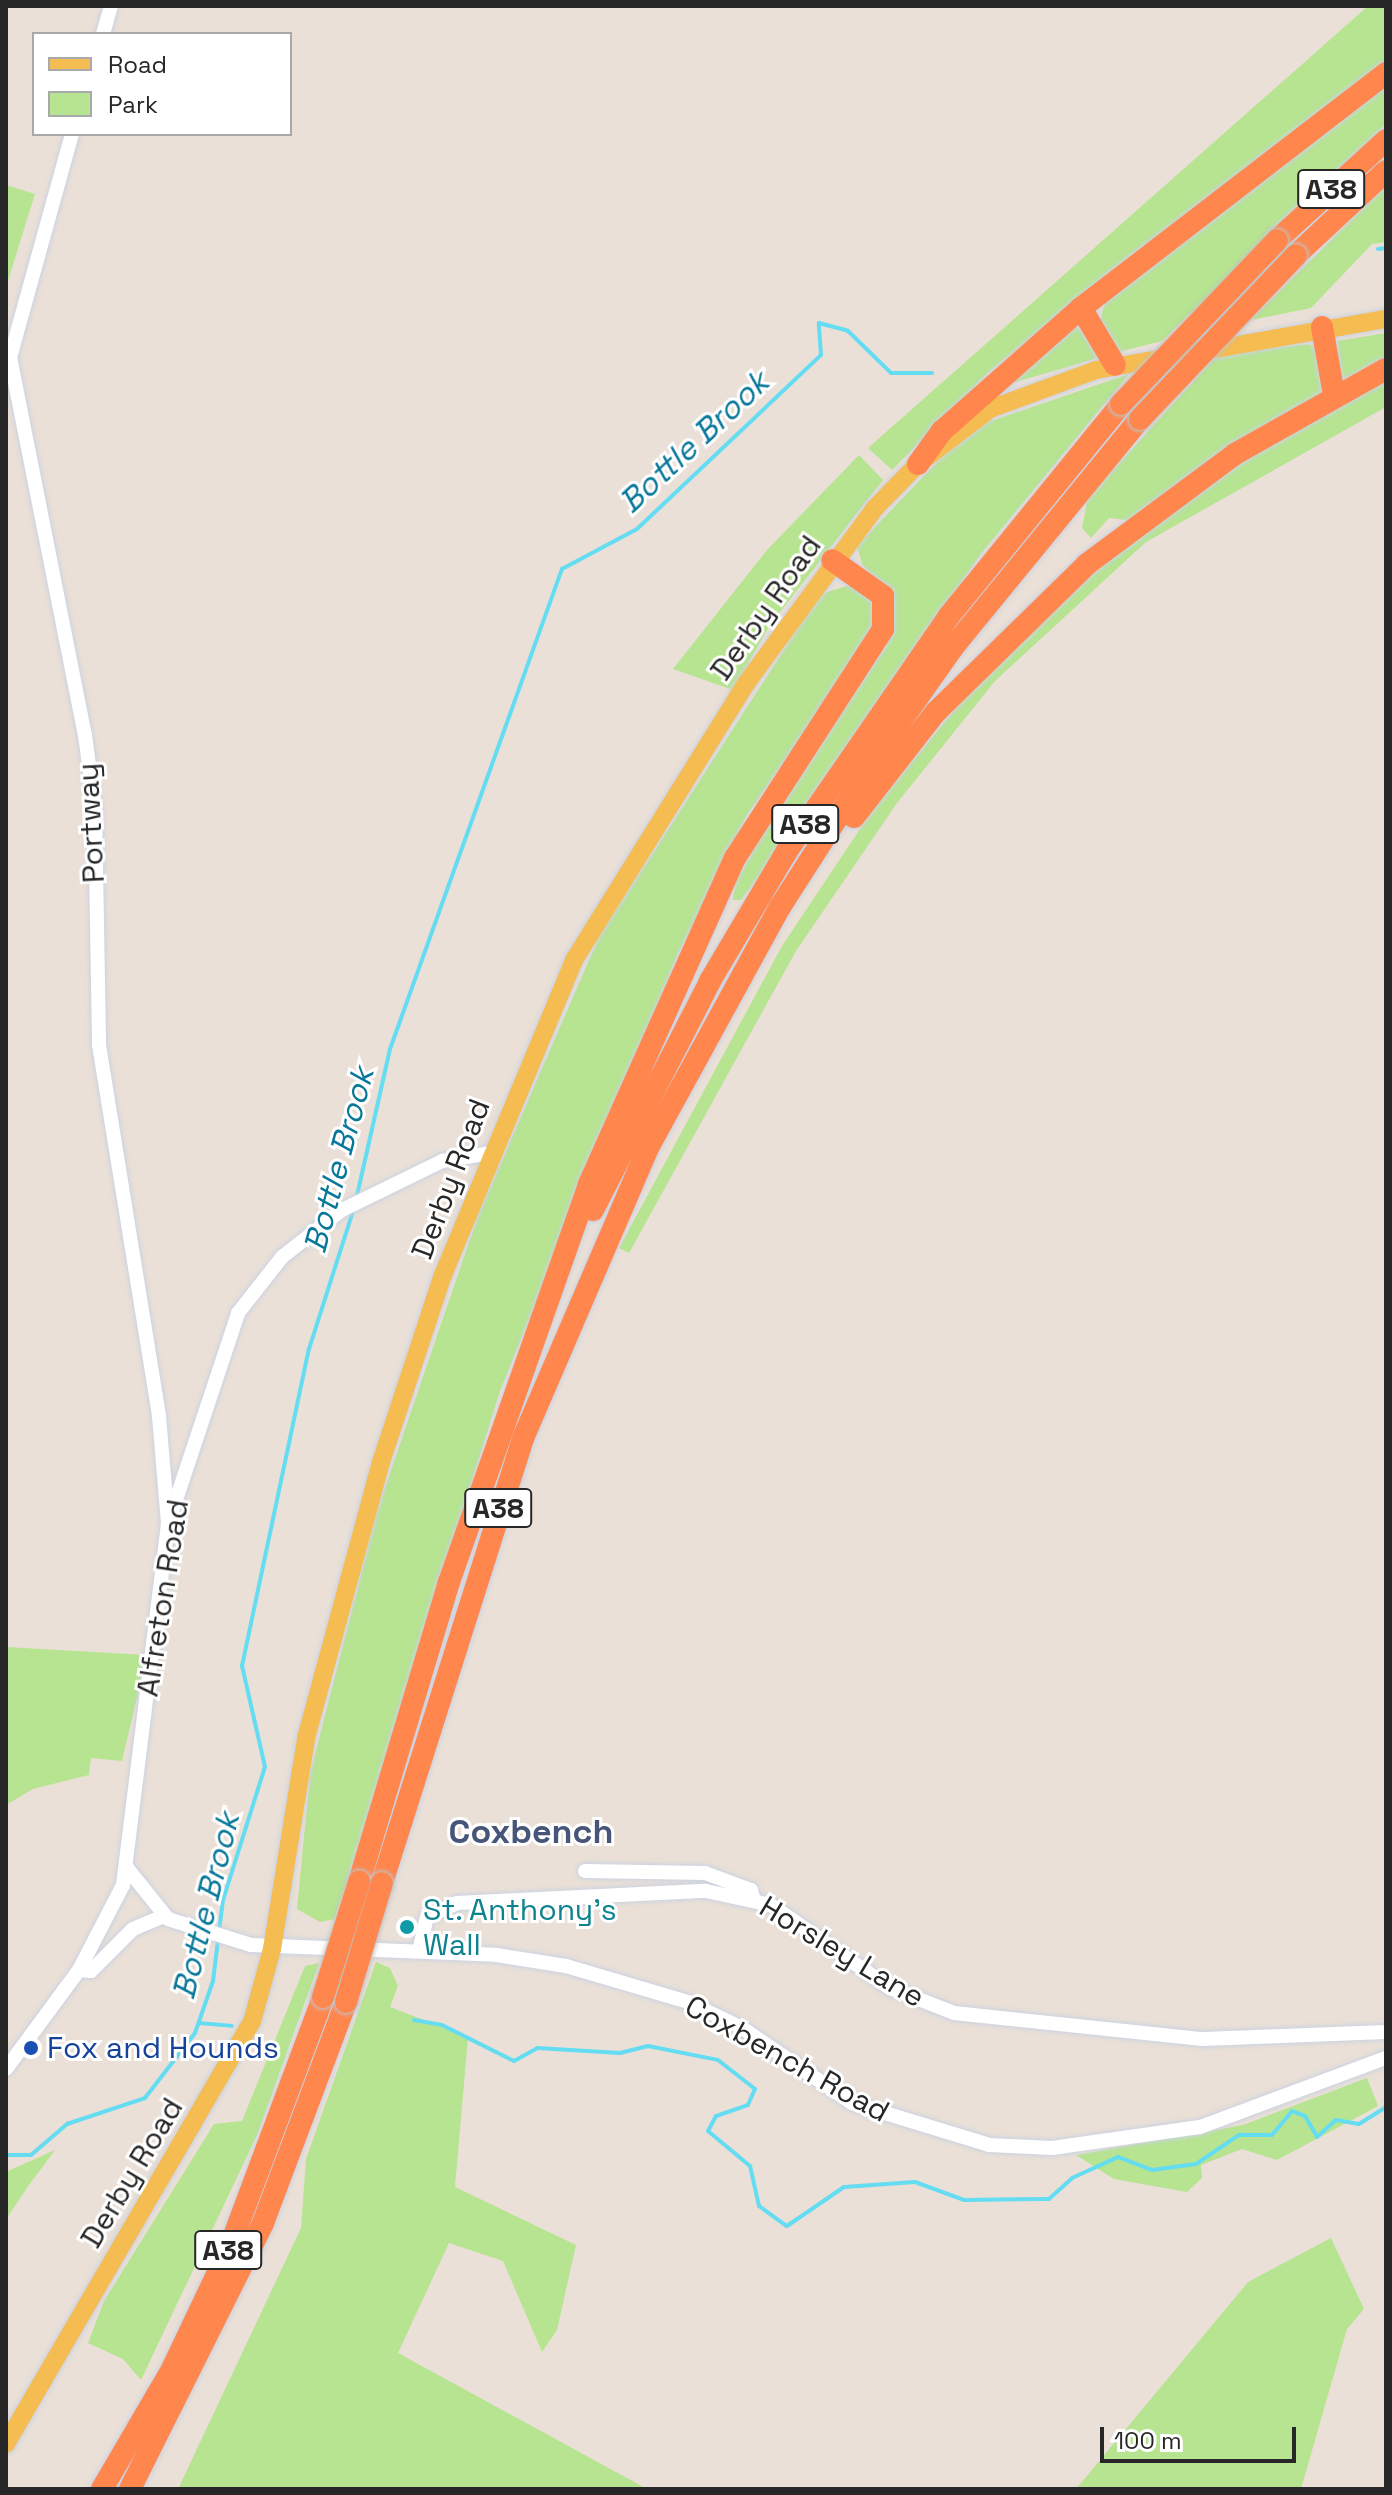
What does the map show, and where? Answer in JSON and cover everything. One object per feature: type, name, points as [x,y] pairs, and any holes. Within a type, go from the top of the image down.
[{"type":"highway","points":[[918,464],[942,431],[1081,308],[1386,73]]},
{"type":"highway","name":"A38","points":[[102,2489],[172,2369],[229,2249],[323,1997],[449,1582],[555,1286],[661,1072],[787,851],[949,616],[1121,404],[1277,240],[1386,140]]},
{"type":"highway","name":"A38","points":[[130,2489],[238,2281],[346,2002],[519,1451],[649,1146],[773,920],[880,751],[973,622],[1140,419],[1296,255],[1386,171]]},
{"type":"highway","points":[[1081,308],[1115,365]]},
{"type":"highway","points":[[1322,327],[1334,395]]},
{"type":"highway","points":[[649,1146],[828,855],[935,713],[1022,622],[1145,517],[1334,395],[1386,369]]},
{"type":"highway","points":[[555,1286],[589,1184],[705,917],[771,796],[883,629],[883,596],[832,560]]},
{"type":"main road","name":"Derby Road","points":[[6,2444],[237,2055],[272,1949],[297,1776],[338,1614],[402,1397],[491,1153],[552,1003],[606,903],[832,560],[918,464],[1014,397],[1115,365],[1322,327],[1386,319]]},
{"type":"street","points":[[104,32],[111,6]]},
{"type":"street","name":"Portway","points":[[71,136],[10,357],[85,735],[95,810],[99,1045],[159,1416],[168,1524]]},
{"type":"street","name":"Alfreton Road","points":[[6,2069],[79,1970],[127,1868],[168,1524],[221,1354],[266,1273],[366,1196],[442,1161],[491,1153]]},
{"type":"street","points":[[79,1970],[91,1971],[133,1929],[164,1916],[127,1868]]},
{"type":"street","points":[[585,1871],[705,1873],[751,1890],[753,1898]]},
{"type":"street","name":"Horsley Lane","points":[[420,1947],[427,1917],[457,1903],[706,1891],[753,1898],[899,1993],[954,2013],[1203,2039],[1386,2032]]},
{"type":"street","name":"Coxbench Road","points":[[164,1916],[272,1949],[420,1947],[566,1966],[688,2002],[742,2028],[852,2103],[989,2145],[1052,2148],[1200,2127],[1386,2058]]},
{"type":"green space","points":[[1368,6],[1386,6],[1386,62],[1116,266],[990,371],[892,470],[868,448]]},
{"type":"green space","points":[[1386,81],[1386,124],[1162,341],[1118,352],[1100,321],[1106,299]]},
{"type":"green space","points":[[6,185],[35,194],[6,287]]},
{"type":"green space","points":[[1386,185],[1386,242],[1372,244],[1311,308],[1251,320]]},
{"type":"green space","points":[[1075,322],[1098,358],[1013,383],[1010,379]]},
{"type":"green space","points":[[1386,333],[1386,364],[1342,384],[1337,341]]},
{"type":"green space","points":[[1307,344],[1318,347],[1326,386],[1320,396],[1127,520],[1109,518],[1091,538],[1082,528],[1088,497],[1218,355]]},
{"type":"green space","points":[[1129,374],[980,555],[765,868],[741,900],[733,900],[735,883],[792,782],[886,647],[895,602],[862,564],[857,546],[939,460],[988,422]]},
{"type":"green space","points":[[1386,377],[1386,407],[1146,542],[995,681],[897,803],[796,951],[629,1253],[619,1248],[782,946],[874,808],[960,703],[1037,622],[1107,562],[1276,437]]},
{"type":"green space","points":[[859,455],[883,480],[770,625],[733,690],[673,669],[767,550]]},
{"type":"green space","points":[[853,584],[869,596],[876,627],[747,815],[677,956],[500,1391],[356,1855],[334,1919],[320,1922],[297,1909],[310,1774],[377,1511],[479,1213],[600,935],[811,608],[827,592]]},
{"type":"green space","points":[[6,1647],[147,1655],[122,1761],[91,1758],[89,1775],[33,1789],[6,1805]]},
{"type":"green space","points":[[376,1962],[390,1968],[398,1986],[390,2007],[468,2037],[455,2187],[576,2245],[557,2330],[542,2352],[503,2261],[449,2243],[398,2353],[647,2489],[178,2489],[301,2228],[306,2159]]},
{"type":"green space","points":[[319,1963],[258,2133],[141,2380],[123,2359],[88,2343],[104,2301],[214,2124],[242,2121],[305,1966]]},
{"type":"green space","points":[[1367,2078],[1378,2106],[1277,2160],[1242,2149],[1201,2165],[1202,2178],[1187,2192],[1114,2179],[1076,2155],[1243,2125]]},
{"type":"green space","points":[[55,2150],[29,2185],[6,2219],[6,2172]]},
{"type":"green space","points":[[1331,2238],[1364,2309],[1347,2329],[1301,2489],[1076,2489],[1248,2282]]},
{"type":"waterway","name":"Bottle Brook","points":[[1378,249],[1386,248]]},
{"type":"waterway","name":"Bottle Brook","points":[[356,1200],[390,1049],[562,569],[637,529],[821,355],[819,323],[848,331],[891,373],[932,373]]},
{"type":"waterway","name":"Bottle Brook","points":[[6,2155],[31,2155],[67,2124],[145,2098],[195,2033],[213,1981],[223,1900],[265,1767],[242,1666],[309,1349],[354,1208]]},
{"type":"waterway","points":[[414,2020],[442,2025],[514,2061],[537,2048],[620,2053],[648,2046],[718,2060],[755,2089],[748,2105],[716,2116],[708,2131],[750,2166],[759,2206],[787,2226],[844,2187],[915,2182],[964,2200],[1049,2199],[1072,2178],[1118,2157],[1152,2170],[1196,2164],[1239,2135],[1272,2135],[1292,2111],[1305,2116],[1317,2137],[1336,2120],[1359,2124],[1386,2107]]},
{"type":"waterway","points":[[199,2023],[232,2026]]},
{"type":"place","name":"St. Anthony's Wall","points":[[407,1927]]},
{"type":"place","name":"Fox and Hounds","points":[[31,2048]]},
{"type":"district","name":"Coxbench","points":[[531,1832]]}]
